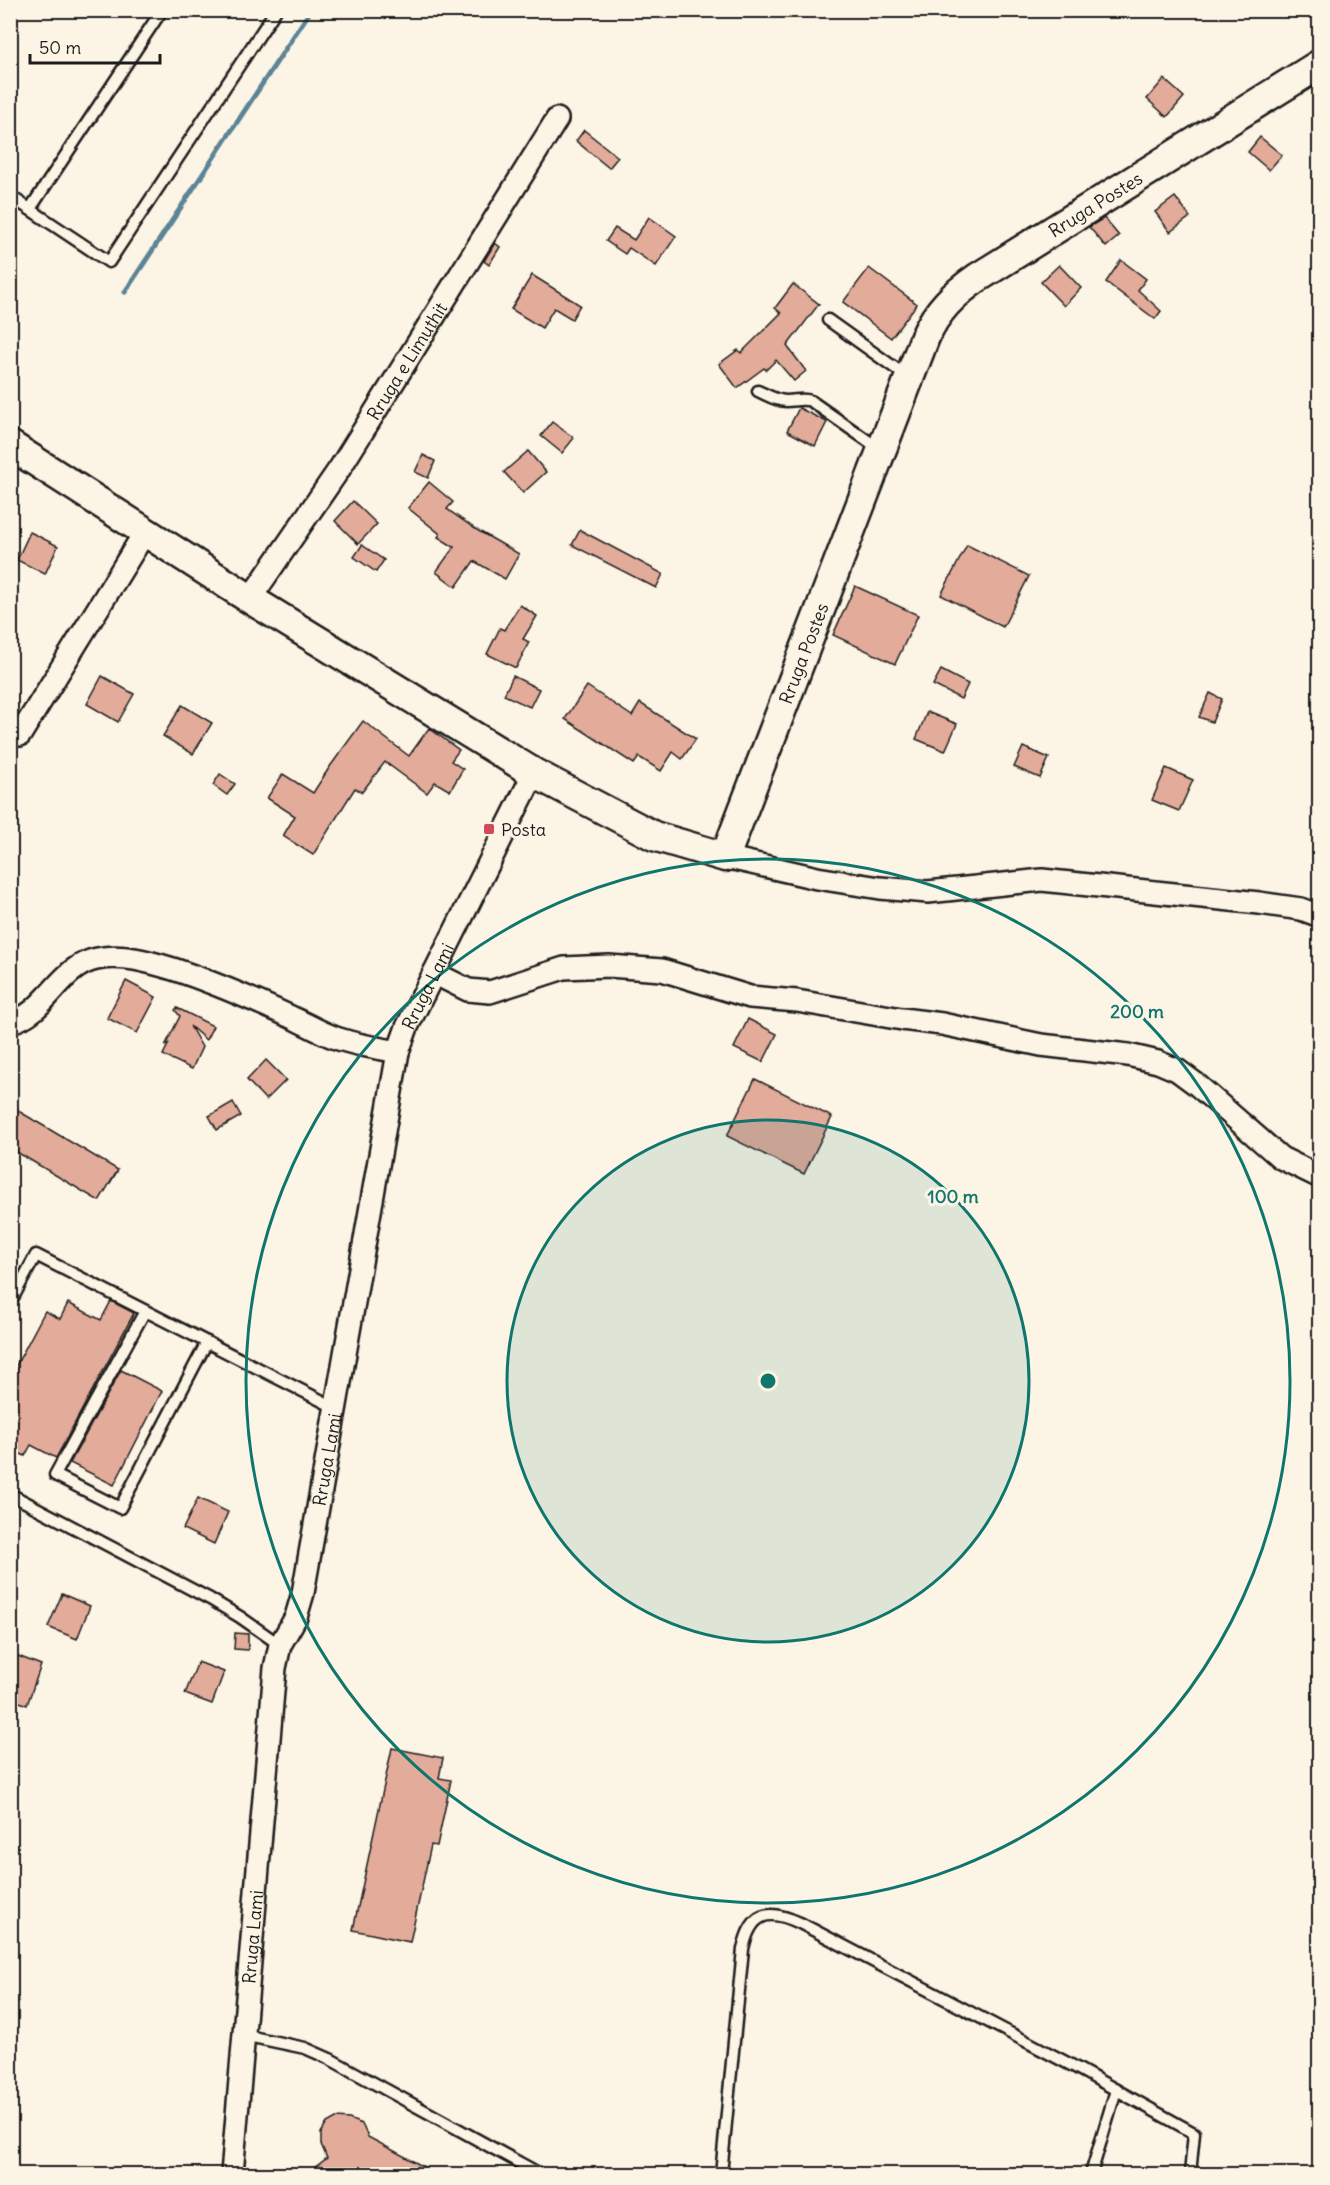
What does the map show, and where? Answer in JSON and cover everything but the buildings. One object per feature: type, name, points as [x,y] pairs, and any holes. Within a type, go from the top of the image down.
[{"type":"street","name":"Rruga Postes","points":[[725,857],[909,378],[932,322],[941,308],[957,292],[987,271],[1319,66]]},
{"type":"street","name":"Rruga e Limuthit","points":[[250,599],[340,468],[556,119]]},
{"type":"street","points":[[10,445],[250,599],[534,773],[654,836],[725,857],[817,878],[880,888],[928,892],[1042,880],[1259,903],[1301,909],[1320,916]]},
{"type":"street","points":[[20,735],[145,532]]},
{"type":"street","name":"Rruga Lami","points":[[232,2175],[272,1698],[287,1632],[303,1593],[399,1052],[407,1027],[534,773]]},
{"type":"street","points":[[10,1022],[19,1020],[34,1011],[71,972],[93,960],[116,956],[148,962],[231,990],[336,1038],[399,1052]]},
{"type":"street","points":[[434,973],[468,990],[490,992],[564,968],[609,966],[662,970],[750,997],[797,1001],[942,1024],[1041,1045],[1128,1055],[1158,1062],[1177,1070],[1281,1158],[1320,1177]]},
{"type":"lane","points":[[30,209],[162,10]]},
{"type":"lane","points":[[10,196],[109,262],[276,10]]},
{"type":"lane","points":[[828,320],[909,378]]},
{"type":"lane","points":[[758,391],[776,399],[811,401],[881,450]]},
{"type":"lane","points":[[10,1303],[36,1255],[336,1408]]},
{"type":"lane","points":[[145,1311],[55,1475],[120,1508],[207,1342]]},
{"type":"lane","points":[[10,1494],[240,1617],[287,1632]]},
{"type":"lane","points":[[721,2175],[743,1949],[746,1935],[762,1916],[773,1913],[800,1923],[1194,2133],[1190,2175]]},
{"type":"lane","points":[[243,2035],[305,2048],[330,2059],[540,2175]]},
{"type":"lane","points":[[1091,2175],[1116,2090]]},
{"type":"waterway","points":[[125,292],[311,10]]},
{"type":"place","name":"Posta","points":[[489,829]]}]
